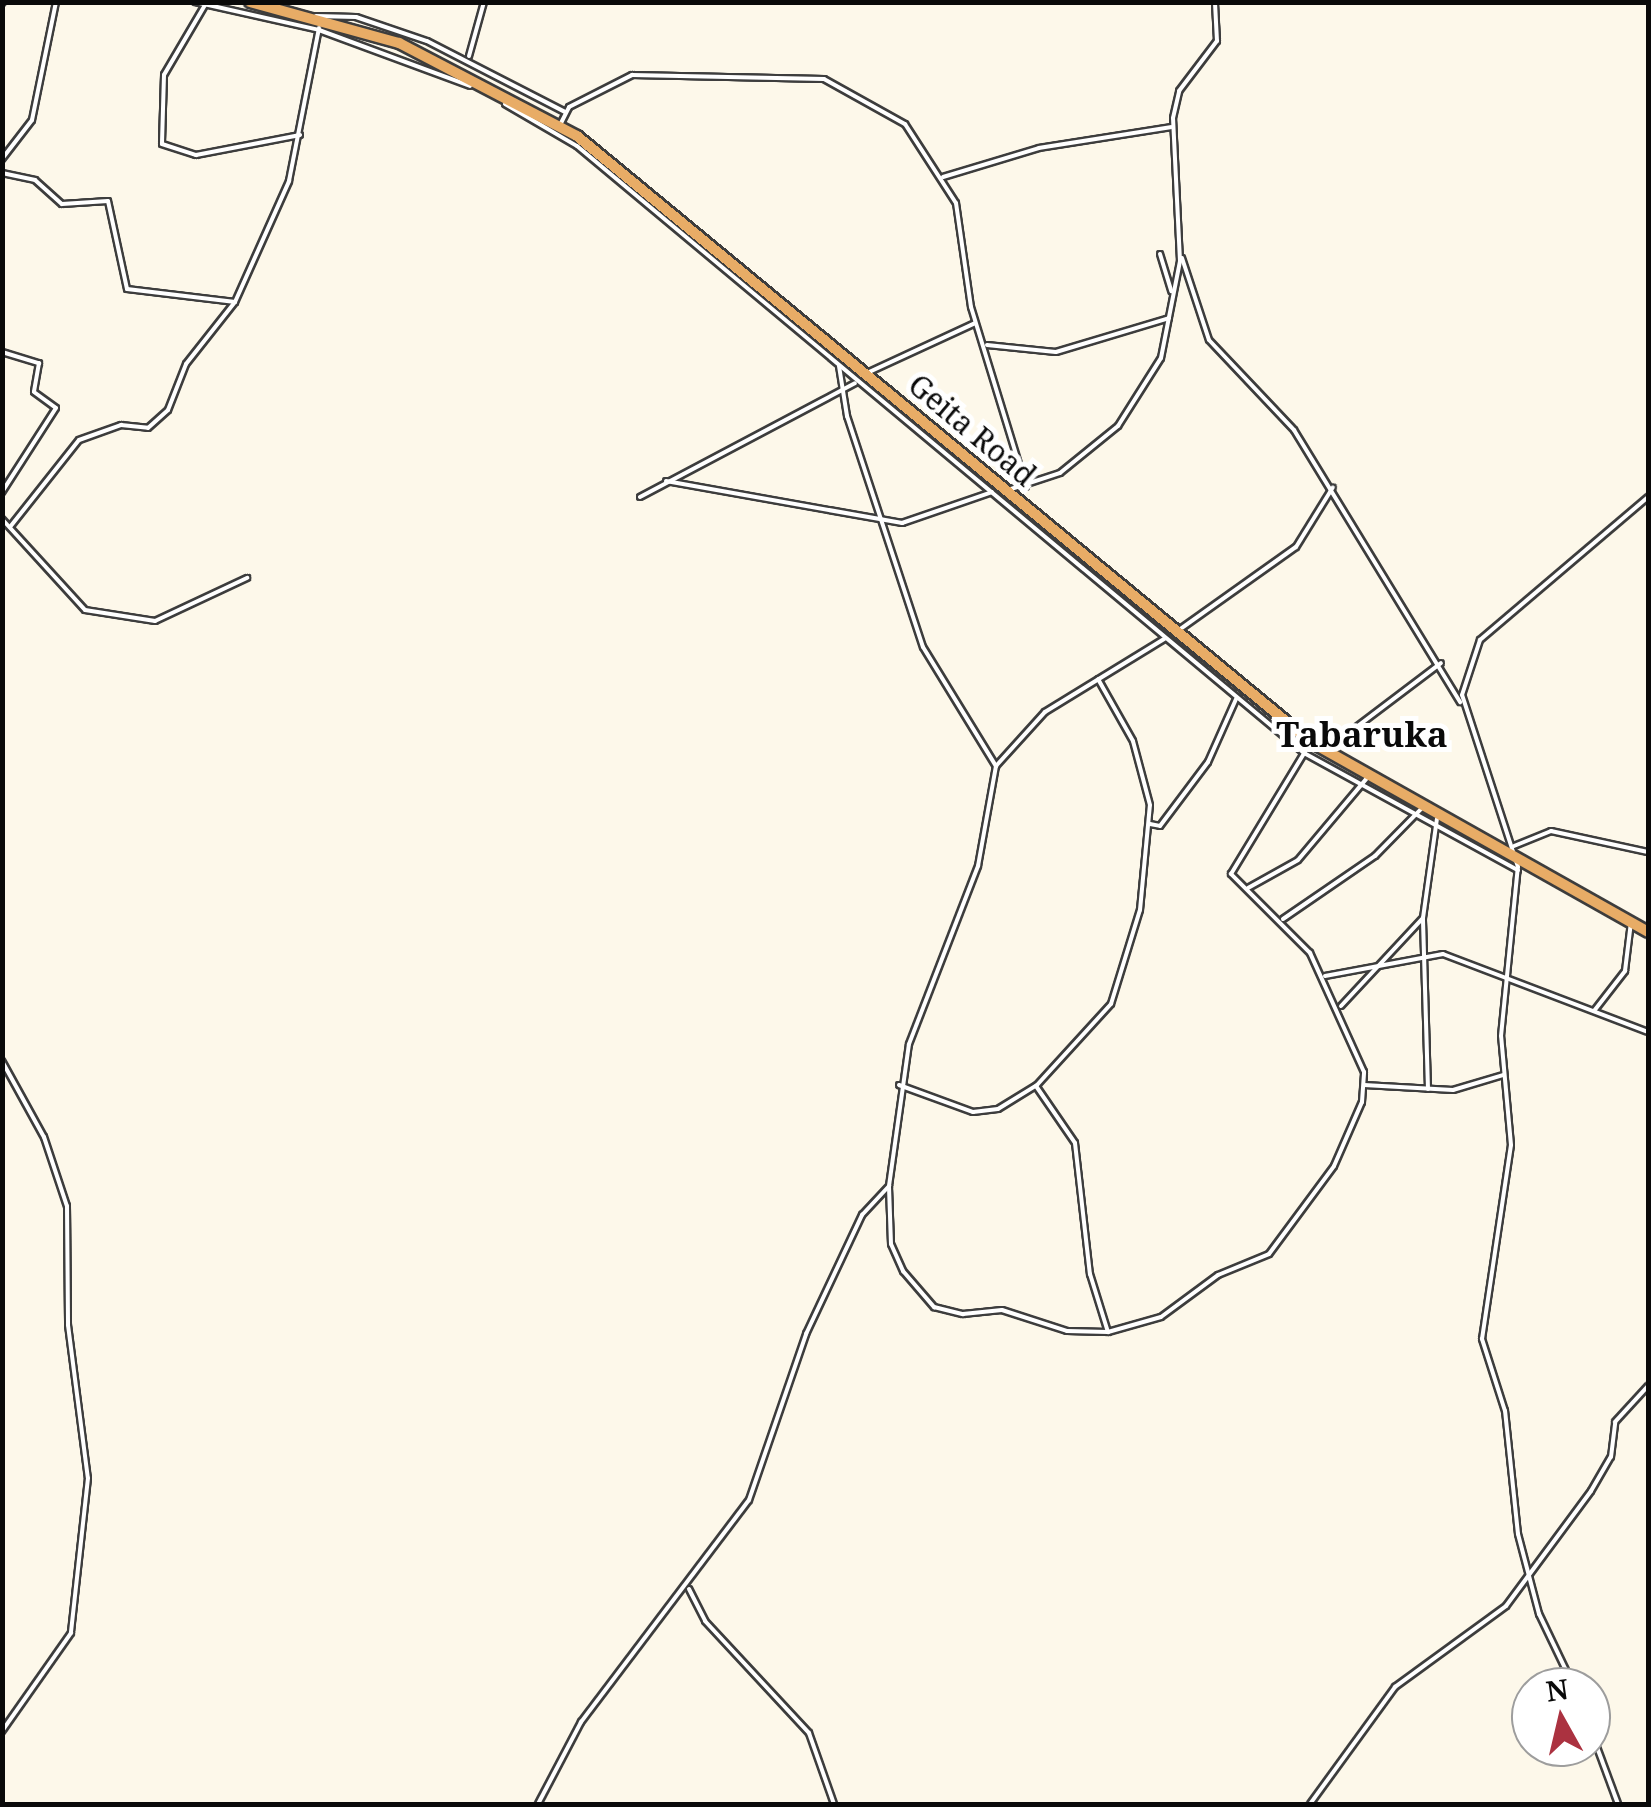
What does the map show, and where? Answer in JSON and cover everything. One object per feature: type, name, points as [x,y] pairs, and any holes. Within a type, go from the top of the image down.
[{"type":"highway","name":"Geita Road","points":[[250,2],[437,59],[560,126],[1364,782],[1648,932]]},
{"type":"street","points":[[2,159],[32,120],[56,2]]},
{"type":"street","points":[[196,2],[318,22],[482,91],[569,141],[1236,699],[1304,753],[1364,782],[1298,860],[1248,888]]},
{"type":"street","points":[[468,58],[484,2]]},
{"type":"street","points":[[1006,491],[1060,473],[1128,417],[1156,372],[1180,253],[1172,127],[1178,91],[1217,41],[1215,2]]},
{"type":"street","points":[[205,4],[195,36],[176,45],[166,68],[162,144],[196,155],[300,134]]},
{"type":"street","points":[[318,22],[356,17],[468,58],[565,112]]},
{"type":"street","points":[[10,527],[41,499],[79,440],[121,425],[148,428],[168,410],[186,364],[236,302],[300,134],[318,22]]},
{"type":"street","points":[[560,126],[565,112],[625,76],[824,78],[905,124],[956,202],[976,323],[1026,487]]},
{"type":"street","points":[[943,177],[1039,148],[1172,127]]},
{"type":"street","points":[[2,173],[36,180],[62,204],[108,201],[127,289],[236,302]]},
{"type":"street","points":[[1180,253],[1209,340],[1282,414],[1333,487],[1441,663],[1462,707],[1514,846],[1518,865],[1503,1075],[1510,1145],[1482,1334],[1506,1411],[1513,1508],[1530,1574],[1566,1667]]},
{"type":"street","points":[[1160,254],[1172,296]]},
{"type":"street","points":[[986,346],[1056,352],[1170,316]]},
{"type":"street","points":[[867,373],[976,323]]},
{"type":"street","points":[[2,352],[39,363],[34,392],[56,408],[2,492]]},
{"type":"street","points":[[839,365],[839,390],[923,647],[996,766]]},
{"type":"street","points":[[640,497],[857,382]]},
{"type":"street","points":[[666,481],[902,523],[993,492]]},
{"type":"street","points":[[1176,632],[1296,547],[1333,487]]},
{"type":"street","points":[[1462,707],[1480,640],[1648,497]]},
{"type":"street","points":[[2,519],[77,607],[138,622],[247,578]]},
{"type":"street","points":[[1164,639],[1045,712],[996,766],[978,866],[900,1085],[889,1186],[893,1252],[934,1307],[1108,1332],[1161,1317],[1225,1272],[1269,1254],[1330,1174],[1364,1085],[1341,1006],[1325,976],[1283,919],[1231,874],[1311,742]]},
{"type":"street","points":[[1327,752],[1365,712],[1441,663]]},
{"type":"street","points":[[900,1085],[973,1112],[1036,1086],[1111,1004],[1140,910],[1150,824],[1142,764],[1098,679]]},
{"type":"street","points":[[1150,824],[1160,826],[1208,762],[1236,699]]},
{"type":"street","points":[[1283,919],[1364,865],[1419,812]]},
{"type":"street","points":[[1428,1088],[1422,918],[1437,822]]},
{"type":"street","points":[[1514,846],[1552,831],[1648,852]]},
{"type":"street","points":[[1341,1006],[1422,918]]},
{"type":"street","points":[[1594,1011],[1626,968],[1630,922]]},
{"type":"street","points":[[1325,976],[1424,955],[1508,977],[1648,1032]]},
{"type":"street","points":[[2,1061],[44,1137],[67,1206],[68,1326],[88,1478],[71,1633],[2,1731]]},
{"type":"street","points":[[1364,1085],[1428,1088],[1503,1075]]},
{"type":"street","points":[[1036,1086],[1075,1143],[1092,1287],[1108,1332]]},
{"type":"street","points":[[538,1804],[588,1712],[689,1590],[749,1500],[803,1340],[862,1215],[889,1186]]},
{"type":"street","points":[[1310,1804],[1386,1696],[1490,1621],[1530,1574],[1604,1470],[1615,1422],[1648,1386]]},
{"type":"street","points":[[689,1590],[705,1621],[809,1733],[834,1804]]},
{"type":"street","points":[[1604,1767],[1618,1804]]},
{"type":"district","name":"Tabaruka","points":[[1362,734]]}]
